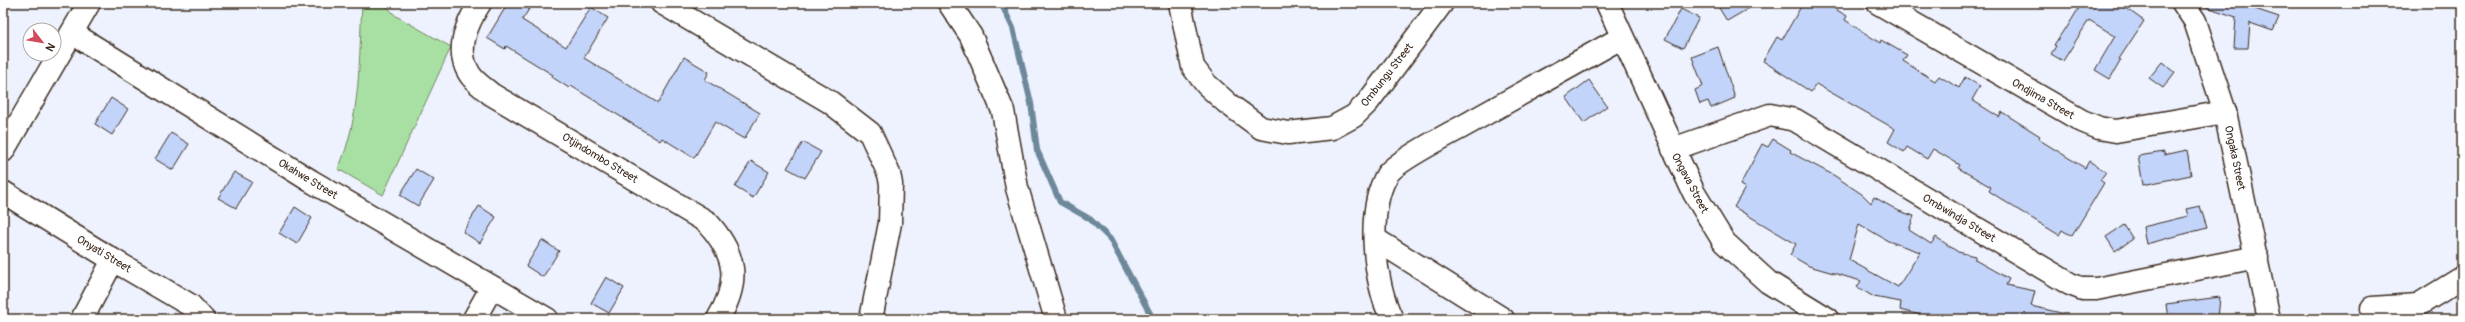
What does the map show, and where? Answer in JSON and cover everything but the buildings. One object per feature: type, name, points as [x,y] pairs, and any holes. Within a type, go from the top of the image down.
[{"type":"street","points":[[3,151],[89,3]]},
{"type":"street","name":"Otjindombo Street","points":[[480,3],[464,34],[465,65],[476,81],[491,94],[707,222],[721,237],[729,255],[733,271],[732,293],[718,319]]},
{"type":"street","points":[[662,3],[830,102],[860,123],[870,133],[889,174],[891,184],[890,223],[871,319]]},
{"type":"street","points":[[949,3],[971,36],[1003,111],[1017,188],[1056,319]]},
{"type":"street","name":"Ombungu Street","points":[[1180,3],[1193,67],[1206,84],[1251,123],[1271,131],[1288,133],[1332,128],[1354,116],[1368,102],[1442,3]]},
{"type":"street","name":"Ondjima Street","points":[[1878,3],[2082,122],[2099,128],[2116,131],[2225,112]]},
{"type":"street","name":"Ongaka Street","points":[[2182,3],[2195,21],[2225,112],[2257,256],[2269,319]]},
{"type":"street","name":"Ongava Street","points":[[1615,7],[1621,38],[1694,193],[1724,242],[1768,282],[1828,319]]},
{"type":"street","name":"Okahwe Street","points":[[72,33],[311,181],[547,319]]},
{"type":"street","points":[[1392,319],[1384,303],[1374,239],[1374,211],[1387,174],[1422,148],[1621,38]]},
{"type":"street","name":"Ombwindja Street","points":[[1673,149],[1770,115],[1795,120],[2070,284],[2083,289],[2096,290],[2257,256]]},
{"type":"street","name":"Onyati Street","points":[[3,192],[112,260],[190,305],[203,319]]},
{"type":"street","points":[[1374,239],[1502,319]]},
{"type":"street","points":[[82,319],[112,260]]},
{"type":"street","points":[[2372,308],[2418,305],[2462,278]]},
{"type":"street","points":[[474,319],[492,287]]},
{"type":"green space","points":[[362,3],[383,3],[396,16],[451,47],[383,195],[338,169],[346,150],[355,109],[358,88]]},
{"type":"waterway","points":[[1001,3],[1013,28],[1031,103],[1037,150],[1060,202],[1090,219],[1110,239],[1153,319]]}]
